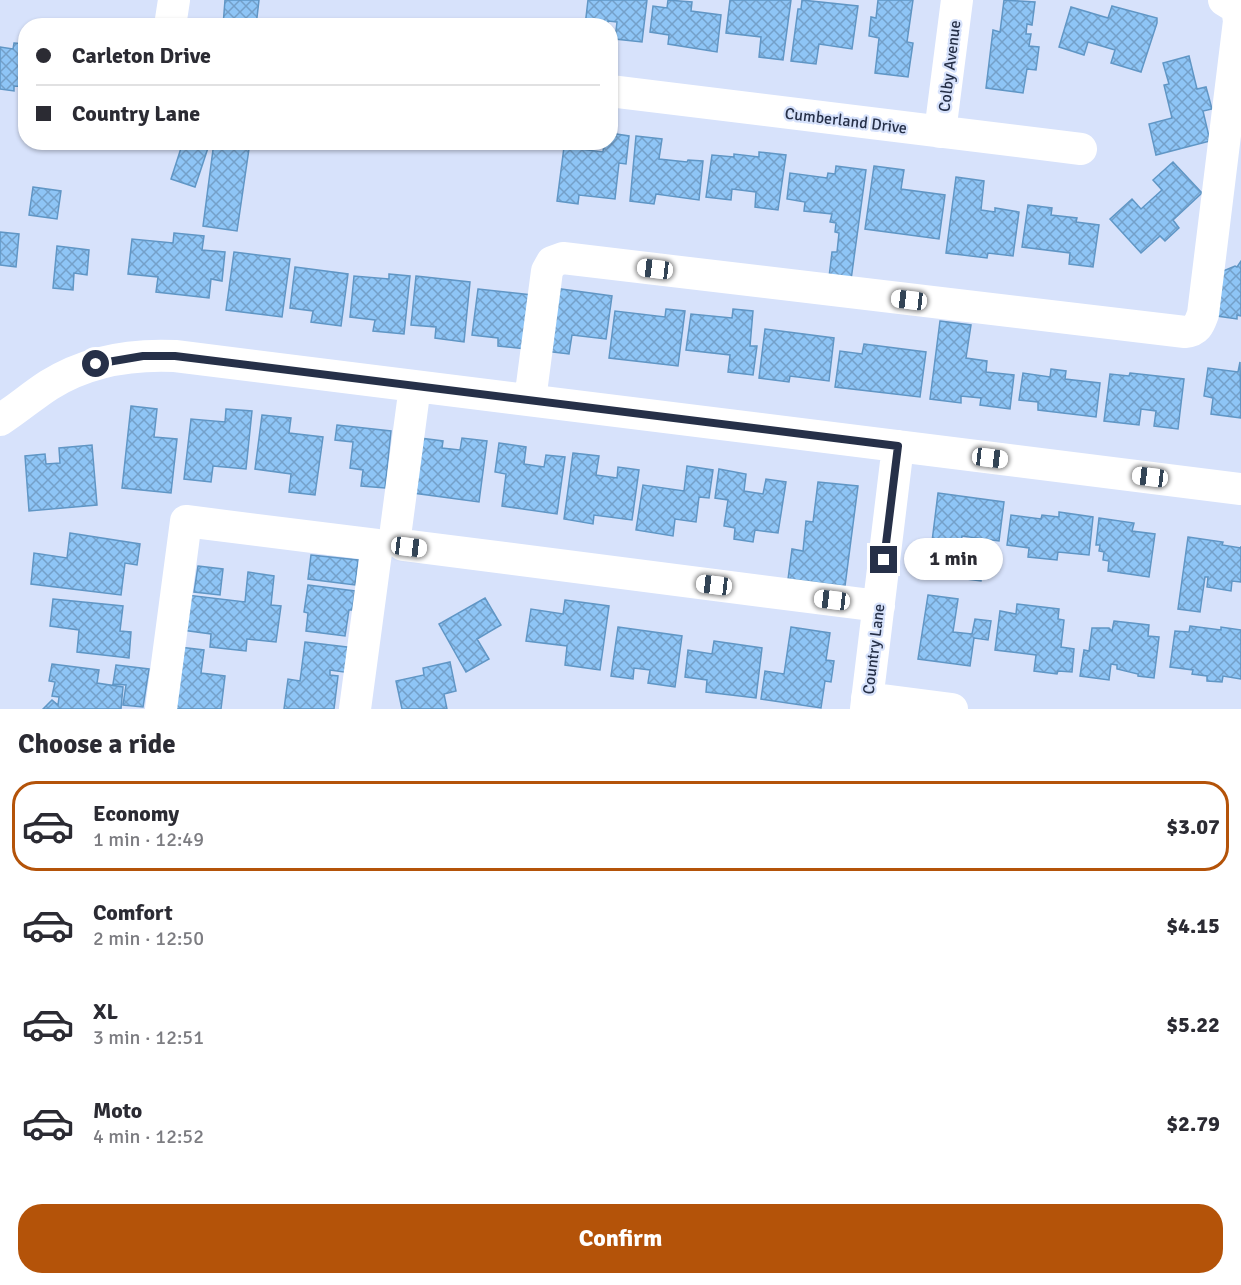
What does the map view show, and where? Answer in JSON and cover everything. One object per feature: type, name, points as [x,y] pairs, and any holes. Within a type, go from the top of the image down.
[{"type":"street","points":[[171,18],[174,0]]},
{"type":"street","name":"Colby Avenue","points":[[940,132],[957,0]]},
{"type":"street","points":[[530,400],[547,271],[552,262],[563,258],[1192,332],[1197,328],[1203,314],[1239,21],[1237,8],[1224,0]]},
{"type":"street","name":"Cumberland Drive","points":[[618,92],[1081,149]]},
{"type":"street","points":[[0,420],[51,384],[80,370],[111,360],[143,356],[175,356],[1241,489]]},
{"type":"street","points":[[415,386],[396,529],[396,536],[403,545],[879,606]]},
{"type":"street","name":"Country Lane","points":[[866,704],[898,446]]},
{"type":"street","points":[[161,709],[186,521],[377,545],[355,709]]},
{"type":"street","points":[[866,704],[952,709]]},
{"type":"building","points":[[225,0],[259,0],[257,18],[224,18]]},
{"type":"building","points":[[588,0],[647,0],[642,42],[618,39],[618,18],[586,18]]},
{"type":"building","points":[[668,0],[692,2],[691,11],[721,15],[717,52],[668,44],[669,35],[650,32],[653,6],[667,8]]},
{"type":"building","points":[[730,0],[791,0],[783,60],[759,57],[761,37],[726,33]]},
{"type":"building","points":[[802,0],[858,6],[852,49],[819,44],[816,64],[791,61],[798,9],[801,9]]},
{"type":"building","points":[[878,0],[913,0],[907,42],[913,43],[908,77],[875,73],[879,38],[869,36],[871,17],[876,18]]},
{"type":"building","points":[[1004,0],[1035,2],[1032,25],[1027,24],[1026,34],[1031,34],[1029,46],[1039,47],[1036,70],[1027,69],[1023,93],[986,88],[993,30],[1000,32]]},
{"type":"building","points":[[1112,6],[1157,18],[1141,72],[1111,63],[1115,50],[1088,42],[1084,55],[1059,47],[1071,7],[1108,18]]},
{"type":"building","points":[[14,43],[18,43],[18,86],[14,86],[14,91],[0,89],[0,47],[13,49]]},
{"type":"building","points":[[1189,56],[1197,89],[1206,87],[1212,109],[1203,111],[1210,141],[1156,155],[1149,124],[1172,118],[1164,85],[1169,84],[1163,63]]},
{"type":"building","points":[[618,134],[629,136],[626,164],[619,163],[615,199],[579,195],[578,204],[557,201],[564,150],[603,152],[603,150],[618,150]]},
{"type":"building","points":[[636,136],[662,139],[659,159],[703,161],[699,200],[656,194],[654,204],[630,201]]},
{"type":"building","points":[[180,150],[207,150],[195,187],[171,179]]},
{"type":"building","points":[[213,150],[249,150],[237,231],[203,226]]},
{"type":"building","points":[[759,152],[786,155],[778,210],[755,207],[756,192],[732,189],[731,200],[706,197],[712,155],[734,157],[734,154],[759,157]]},
{"type":"building","points":[[1173,162],[1202,193],[1173,220],[1179,228],[1165,241],[1160,236],[1141,253],[1110,219],[1132,199],[1141,209],[1162,190],[1153,180]]},
{"type":"building","points":[[836,166],[866,170],[851,280],[829,277],[832,252],[837,252],[839,233],[835,232],[836,223],[830,222],[832,214],[804,211],[805,202],[787,199],[790,173],[827,178],[828,173],[835,174]]},
{"type":"building","points":[[874,166],[904,170],[901,189],[945,195],[939,239],[865,229]]},
{"type":"building","points":[[956,177],[984,181],[981,210],[995,212],[995,208],[1019,212],[1013,256],[988,253],[987,258],[946,253]]},
{"type":"building","points":[[33,187],[61,191],[57,219],[29,215]]},
{"type":"building","points":[[1028,205],[1052,208],[1051,215],[1077,218],[1076,222],[1099,225],[1093,267],[1069,264],[1070,253],[1022,247]]},
{"type":"building","points":[[0,232],[19,234],[16,267],[0,265]]},
{"type":"building","points":[[174,233],[204,236],[202,250],[225,252],[222,281],[211,279],[209,298],[156,292],[158,277],[128,274],[132,239],[173,243]]},
{"type":"building","points":[[57,246],[89,250],[87,275],[74,273],[73,290],[53,288]]},
{"type":"building","points":[[234,252],[290,259],[282,317],[226,310]]},
{"type":"building","points":[[1241,261],[1241,316],[1237,315],[1237,319],[1217,316],[1223,271],[1237,267]]},
{"type":"building","points":[[295,267],[348,274],[341,326],[311,322],[313,311],[290,308]]},
{"type":"building","points":[[389,274],[410,276],[404,334],[373,331],[375,320],[350,317],[354,276],[389,279]]},
{"type":"building","points":[[416,276],[470,282],[464,342],[435,338],[436,327],[411,325]]},
{"type":"building","points":[[554,288],[612,296],[606,339],[572,335],[569,354],[545,351]]},
{"type":"building","points":[[478,289],[532,295],[526,349],[498,346],[498,338],[472,335]]},
{"type":"building","points":[[666,309],[685,311],[678,366],[609,358],[615,311],[665,317]]},
{"type":"building","points":[[733,309],[753,311],[750,346],[757,346],[753,375],[728,372],[730,355],[686,350],[691,314],[732,318]]},
{"type":"building","points":[[940,321],[971,325],[966,358],[987,361],[986,372],[1014,375],[1010,409],[980,405],[981,398],[961,396],[961,403],[930,399]]},
{"type":"building","points":[[765,329],[834,338],[829,381],[790,376],[789,382],[759,378]]},
{"type":"building","points":[[864,344],[926,352],[920,397],[835,387],[840,351],[862,354]]},
{"type":"building","points":[[1240,362],[1241,418],[1211,414],[1213,398],[1204,396],[1208,368],[1238,372]]},
{"type":"building","points":[[1051,369],[1066,371],[1065,379],[1100,383],[1096,417],[1038,410],[1038,402],[1019,400],[1023,373],[1050,377]]},
{"type":"building","points":[[1130,373],[1184,379],[1178,429],[1154,426],[1156,411],[1141,409],[1139,425],[1104,421],[1110,374],[1129,376]]},
{"type":"building","points":[[131,406],[157,409],[154,437],[177,439],[171,493],[122,488]]},
{"type":"building","points":[[226,409],[252,411],[246,469],[213,466],[211,482],[184,479],[191,419],[225,422]]},
{"type":"building","points":[[262,415],[291,418],[289,433],[323,437],[315,495],[289,492],[291,474],[255,469]]},
{"type":"building","points":[[337,425],[391,431],[385,488],[361,486],[363,470],[350,468],[353,442],[335,440]]},
{"type":"building","points":[[420,438],[443,441],[442,448],[460,450],[462,438],[487,441],[479,502],[413,493]]},
{"type":"building","points":[[499,443],[526,447],[524,464],[544,467],[546,455],[565,457],[557,514],[502,506],[506,474],[495,472]]},
{"type":"building","points":[[92,445],[97,505],[29,511],[25,456],[45,454],[46,464],[60,463],[59,448]]},
{"type":"building","points":[[573,453],[599,456],[596,475],[617,478],[618,467],[639,470],[632,520],[594,515],[593,524],[564,519]]},
{"type":"building","points":[[687,466],[713,470],[709,498],[699,497],[696,522],[675,519],[673,536],[636,530],[643,485],[684,491]]},
{"type":"building","points":[[719,469],[746,474],[744,491],[763,494],[766,479],[786,482],[778,533],[755,530],[753,542],[734,539],[735,528],[724,526],[728,500],[715,498]]},
{"type":"building","points":[[818,482],[858,486],[845,586],[788,579],[792,549],[803,551],[806,521],[813,522]]},
{"type":"building","points":[[938,493],[1004,502],[999,541],[962,536],[959,561],[983,564],[981,581],[928,574]]},
{"type":"building","points":[[1059,512],[1093,517],[1089,555],[1058,552],[1057,560],[1028,557],[1029,548],[1007,545],[1011,515],[1041,519],[1042,515],[1059,517]]},
{"type":"building","points":[[1099,518],[1134,523],[1132,531],[1155,534],[1149,577],[1108,571],[1109,561],[1103,560],[1104,552],[1099,551],[1100,545],[1096,545]]},
{"type":"building","points":[[70,533],[140,544],[137,565],[125,563],[121,595],[31,584],[34,553],[67,558]]},
{"type":"building","points":[[1188,537],[1223,542],[1222,545],[1241,548],[1241,582],[1232,581],[1231,591],[1207,587],[1208,577],[1205,577],[1200,612],[1178,609]]},
{"type":"building","points":[[311,555],[358,560],[355,585],[308,579]]},
{"type":"building","points":[[198,566],[223,569],[220,595],[194,592]]},
{"type":"building","points":[[248,572],[274,576],[271,605],[281,606],[276,642],[247,639],[246,651],[210,647],[211,634],[182,630],[187,595],[245,602]]},
{"type":"building","points":[[308,585],[355,591],[345,636],[306,631],[308,613],[304,612]]},
{"type":"building","points":[[928,595],[958,599],[953,632],[972,634],[975,619],[991,621],[988,640],[974,638],[970,666],[918,659]]},
{"type":"building","points":[[485,598],[501,625],[477,639],[489,659],[466,672],[439,624]]},
{"type":"building","points":[[53,599],[123,606],[120,631],[131,632],[129,658],[77,652],[79,630],[50,626]]},
{"type":"building","points":[[565,600],[609,606],[600,670],[565,665],[567,646],[526,641],[531,609],[563,614]]},
{"type":"building","points":[[1017,604],[1059,609],[1058,619],[1064,620],[1061,647],[1074,649],[1072,672],[1058,671],[1057,674],[1034,671],[1036,655],[995,650],[1000,611],[1016,614]]},
{"type":"building","points":[[1114,621],[1149,625],[1148,636],[1159,637],[1154,678],[1138,676],[1138,674],[1117,669],[1117,665],[1111,664],[1109,680],[1080,676],[1084,650],[1089,651],[1092,628],[1109,628],[1112,631]]},
{"type":"building","points":[[1190,626],[1241,630],[1241,679],[1223,676],[1222,682],[1207,681],[1207,676],[1192,674],[1193,670],[1170,667],[1175,631],[1189,632]]},
{"type":"building","points":[[618,627],[682,636],[675,687],[648,683],[650,670],[634,668],[633,679],[611,676]]},
{"type":"building","points":[[791,627],[830,633],[826,660],[834,661],[831,682],[825,681],[821,708],[761,699],[765,671],[784,674]]},
{"type":"building","points":[[714,641],[762,648],[756,698],[706,692],[707,680],[685,677],[688,650],[712,654]]},
{"type":"building","points":[[305,642],[355,648],[351,673],[330,670],[330,675],[338,676],[334,709],[284,709],[288,679],[300,681]]},
{"type":"building","points":[[179,647],[204,650],[201,673],[225,676],[221,709],[175,709]]},
{"type":"building","points":[[450,662],[456,691],[444,694],[447,709],[402,709],[396,681],[424,675],[423,668]]},
{"type":"building","points":[[52,664],[99,670],[97,683],[123,687],[121,709],[43,709],[52,700],[58,705],[59,697],[52,696],[55,682],[49,681]]},
{"type":"building","points":[[116,665],[149,669],[143,707],[123,705],[126,685],[113,684]]},
{"type":"route","points":[[96,364],[143,356],[175,356],[898,446],[884,560]]}]
